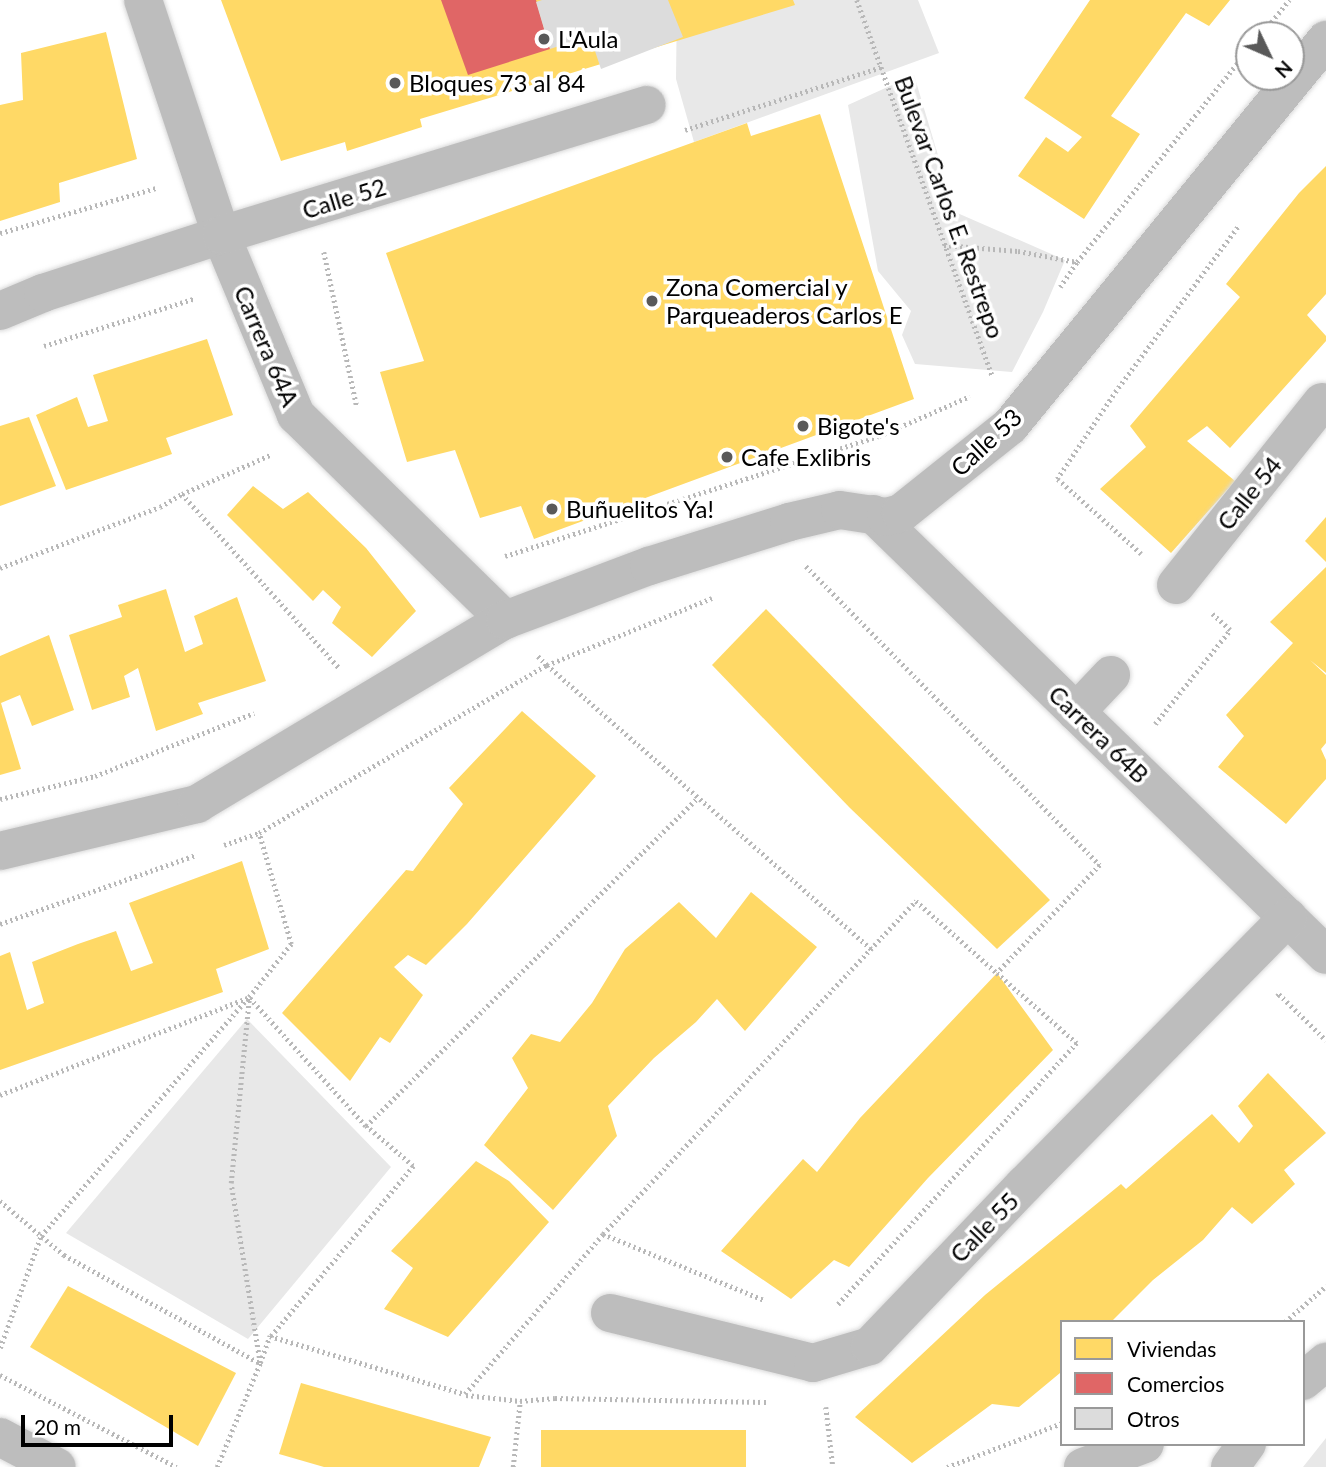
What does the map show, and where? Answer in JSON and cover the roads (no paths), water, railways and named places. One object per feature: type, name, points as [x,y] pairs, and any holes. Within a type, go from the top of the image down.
[{"type":"main road","name":"Carrera 64A","points":[[143,0],[221,235],[296,415],[505,620]]},
{"type":"main road","name":"Calle 53","points":[[0,851],[198,804],[505,620],[649,566],[789,522],[831,511],[887,517],[901,513],[1010,426],[1326,40]]},
{"type":"main road","name":"Calle 52","points":[[0,311],[43,293],[221,235],[647,105]]},
{"type":"main road","name":"Calle 52","points":[[0,300],[43,293]]},
{"type":"main road","name":"Calle 54","points":[[1176,585],[1322,402]]},
{"type":"main road","name":"Carrera 64B","points":[[873,514],[1326,955]]},
{"type":"main road","points":[[1076,712],[1111,675]]},
{"type":"main road","name":"Calle 55","points":[[610,1312],[813,1363],[870,1346],[1288,917]]},
{"type":"main road","points":[[1305,1379],[1326,1362]]},
{"type":"main road","points":[[0,1437],[57,1467]]},
{"type":"main road","points":[[1083,1467],[1140,1446]]},
{"type":"main road","points":[[1230,1467],[1246,1446]]},
{"type":"place","name":"L'Aula","points":[[544,39]]},
{"type":"place","name":"Bloques 73 al 84","points":[[395,83]]},
{"type":"place","name":"Zona Comercial y Parqueaderos Carlos E","points":[[652,301]]},
{"type":"place","name":"Bigote's","points":[[803,426]]},
{"type":"place","name":"Cafe Exlibris","points":[[727,457]]},
{"type":"place","name":"Buñuelitos Ya!","points":[[552,509]]}]
